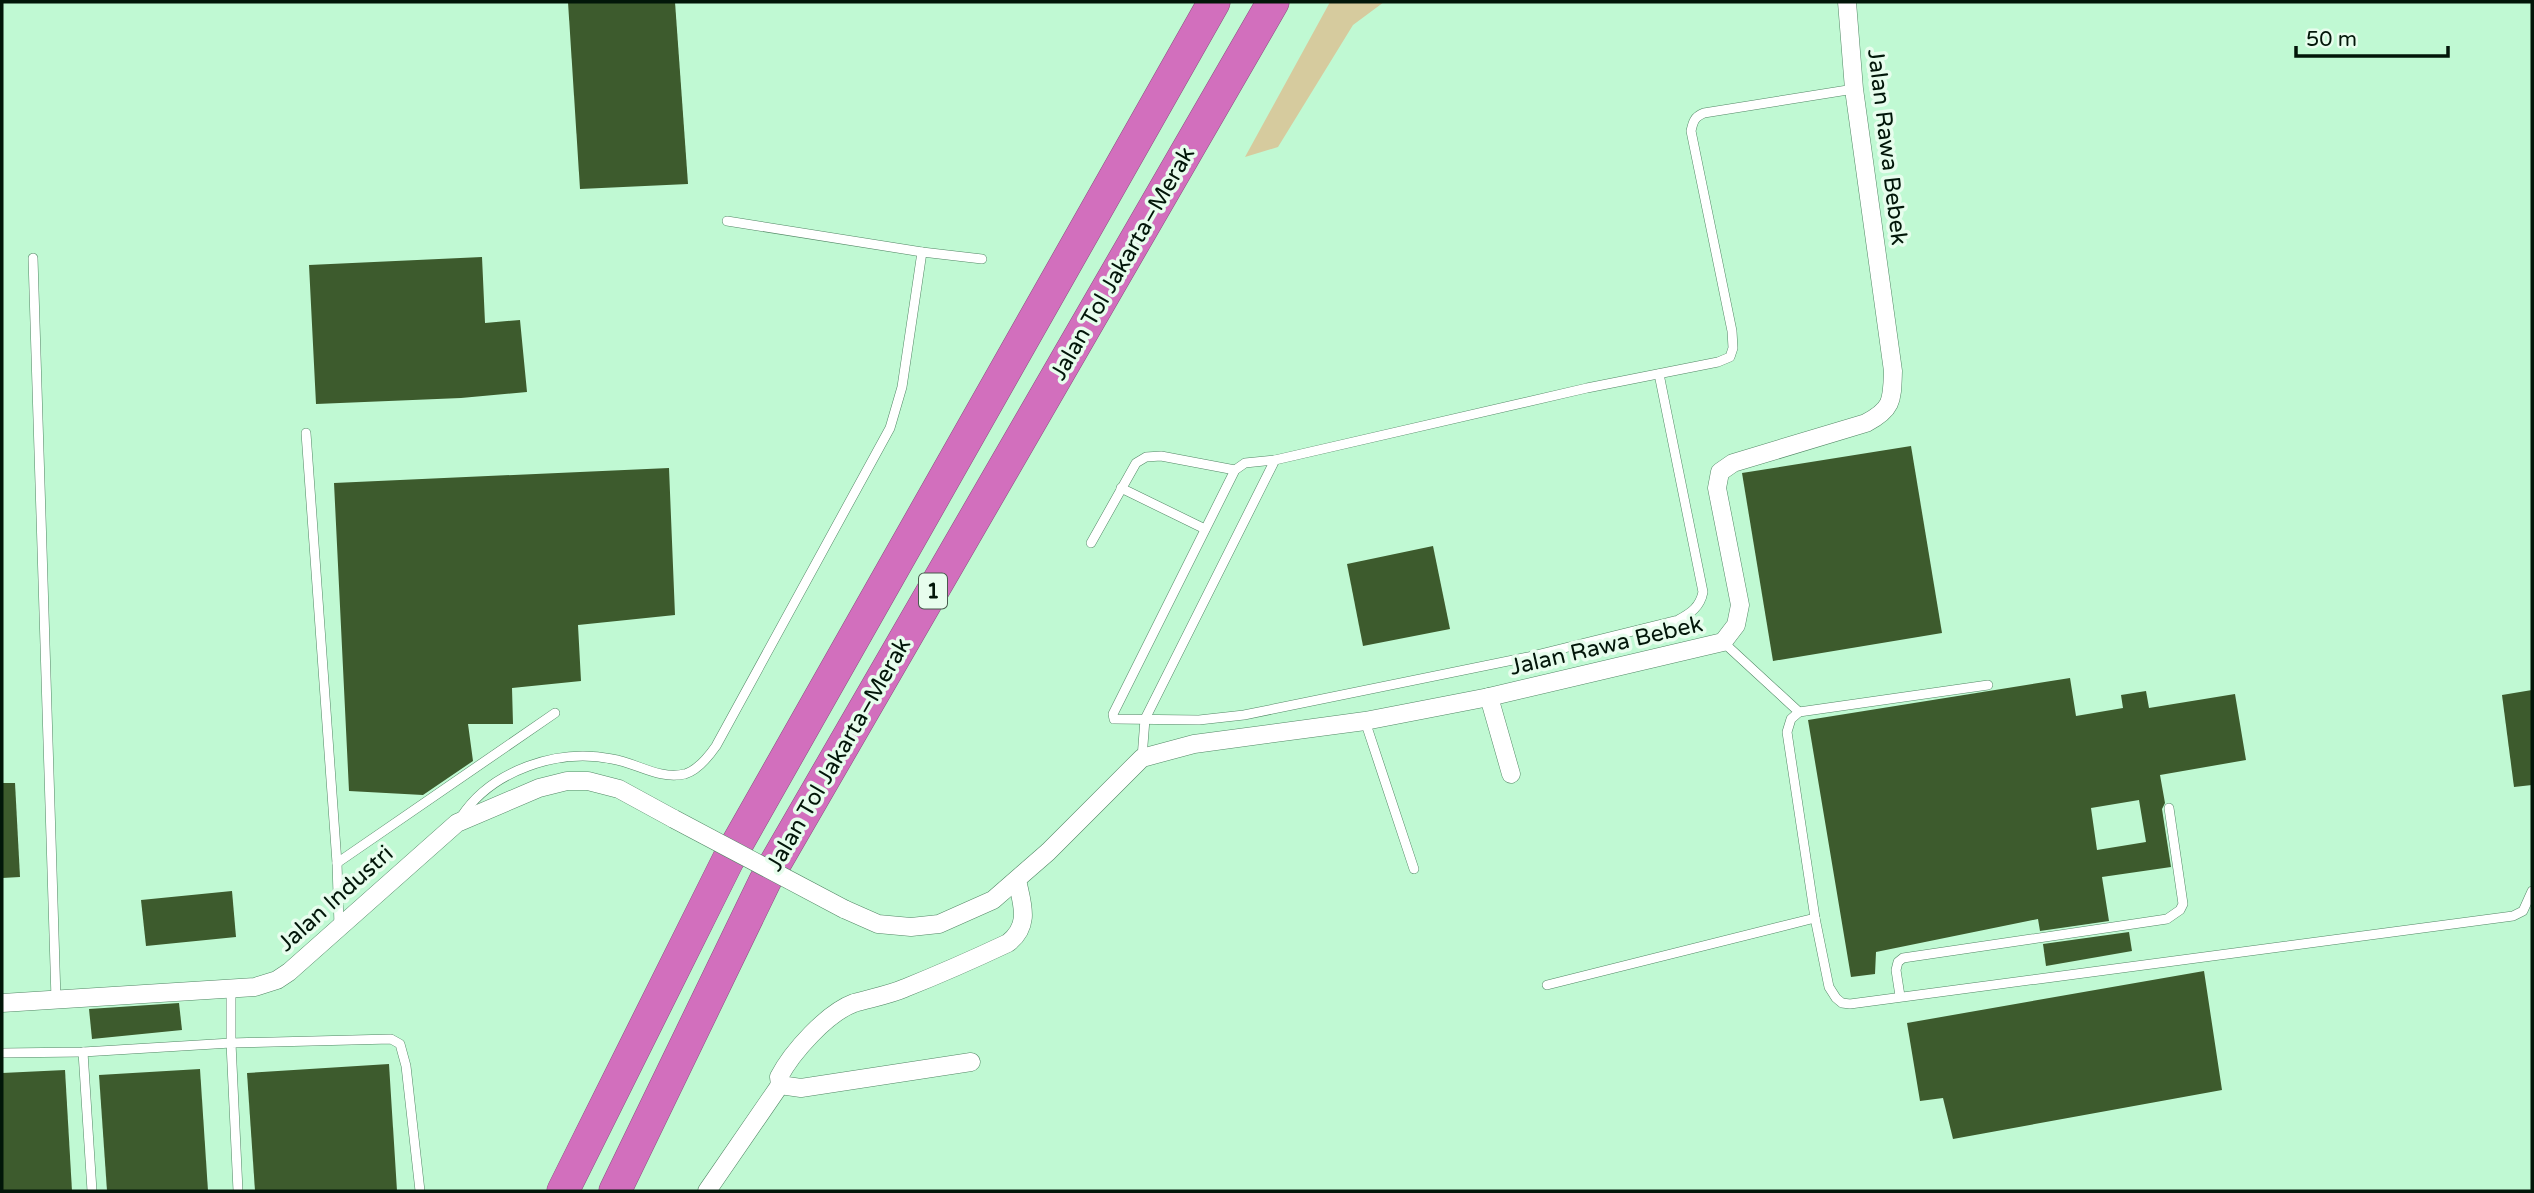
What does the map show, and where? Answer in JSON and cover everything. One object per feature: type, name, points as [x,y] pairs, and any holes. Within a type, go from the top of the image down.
[{"type":"highway","name":"Jalan Tol Jakarta–Merak","points":[[563,1191],[727,860],[1214,2]]},
{"type":"highway","name":"Jalan Tol Jakarta–Merak","points":[[615,1191],[765,881],[1273,2]]},
{"type":"street","name":"Jalan Rawa Bebek","points":[[1142,758],[1195,744],[1365,721],[1489,697],[1723,642],[1736,625],[1740,605],[1717,488],[1720,471],[1733,463],[1866,423],[1884,414],[1892,396],[1893,371],[1854,89],[1847,2]]},
{"type":"street","points":[[1489,697],[1511,774]]},
{"type":"street","points":[[707,1191],[780,1085],[779,1077],[791,1058],[838,1011],[948,971],[1008,943],[1015,937],[1024,921],[1017,880],[1086,816],[1142,758]]},
{"type":"street","name":"Jalan Industri","points":[[2,1003],[256,987],[277,980],[457,823],[538,788],[567,781],[588,781],[619,789],[844,909],[878,924],[911,927],[939,924],[993,900],[1017,880]]},
{"type":"street","points":[[780,1085],[801,1088],[971,1062]]},
{"type":"lane","points":[[1659,374],[1703,592],[1702,601],[1691,613],[1678,620],[1528,657],[1244,715],[1199,720],[1114,719],[1113,714],[1235,470],[1245,463],[1275,460],[1574,391],[1718,362],[1730,357],[1733,352],[1732,331],[1691,131],[1693,121],[1697,115],[1704,113],[1854,89]]},
{"type":"lane","points":[[727,221],[982,259]]},
{"type":"lane","points":[[457,823],[471,803],[498,782],[528,766],[559,757],[588,755],[615,759],[667,775],[687,774],[705,761],[716,746],[890,428],[902,387],[922,252]]},
{"type":"lane","points":[[33,258],[57,999]]},
{"type":"lane","points":[[306,433],[337,863],[339,926]]},
{"type":"lane","points":[[1091,542],[1136,463],[1146,457],[1161,456],[1235,470]]},
{"type":"lane","points":[[1142,758],[1145,719],[1275,460]]},
{"type":"lane","points":[[1121,488],[1205,529]]},
{"type":"lane","points":[[1723,642],[1799,712]]},
{"type":"lane","points":[[1989,685],[1799,712],[1791,719],[1787,732],[1815,918],[1829,987],[1842,1003],[2513,916],[2523,911],[2532,891]]},
{"type":"lane","points":[[337,863],[555,713]]},
{"type":"lane","points":[[1365,721],[1414,869]]},
{"type":"lane","points":[[1900,996],[1896,970],[1898,962],[1903,958],[2154,921],[2175,915],[2183,904],[2169,808]]},
{"type":"lane","points":[[1547,985],[1815,918]]},
{"type":"lane","points":[[231,987],[238,1191]]},
{"type":"lane","points":[[2,1053],[391,1039],[400,1044],[407,1066],[420,1191]]},
{"type":"lane","points":[[83,1052],[92,1191]]},
{"type":"shaded area","points":[[1330,2],[1384,2],[1353,25],[1278,147],[1245,157]]},
{"type":"building","points":[[568,2],[675,2],[688,184],[580,189]]},
{"type":"building","points":[[482,257],[485,323],[520,320],[527,392],[461,398],[316,404],[309,265]]},
{"type":"building","points":[[1911,446],[1942,633],[1773,661],[1742,473]]},
{"type":"building","points":[[669,468],[675,615],[578,625],[581,681],[512,688],[513,724],[468,724],[473,761],[423,795],[349,791],[334,483]]},
{"type":"building","points":[[1433,546],[1450,629],[1363,646],[1347,564]]},
{"type":"building","points":[[2070,678],[2076,716],[2123,708],[2121,695],[2146,691],[2149,708],[2235,694],[2246,760],[2160,775],[2171,867],[2102,877],[2109,921],[2040,931],[2038,919],[1876,952],[1875,974],[1851,977],[1808,720]],"holes":[[[2139,800],[2146,842],[2097,850],[2091,808]]]},
{"type":"building","points":[[2532,690],[2532,785],[2514,787],[2502,695]]},
{"type":"building","points":[[2,783],[15,783],[20,877],[2,878]]},
{"type":"building","points":[[232,891],[236,937],[146,946],[141,900]]},
{"type":"building","points":[[2129,932],[2132,951],[2046,966],[2043,944]]},
{"type":"building","points":[[2204,971],[2222,1090],[1953,1139],[1943,1098],[1920,1101],[1907,1023]]},
{"type":"building","points":[[179,1003],[182,1030],[92,1039],[89,1009]]},
{"type":"building","points":[[389,1064],[397,1191],[255,1191],[247,1073]]},
{"type":"building","points":[[200,1069],[208,1191],[107,1191],[99,1075]]},
{"type":"building","points":[[65,1070],[72,1191],[2,1191],[2,1073]]}]
